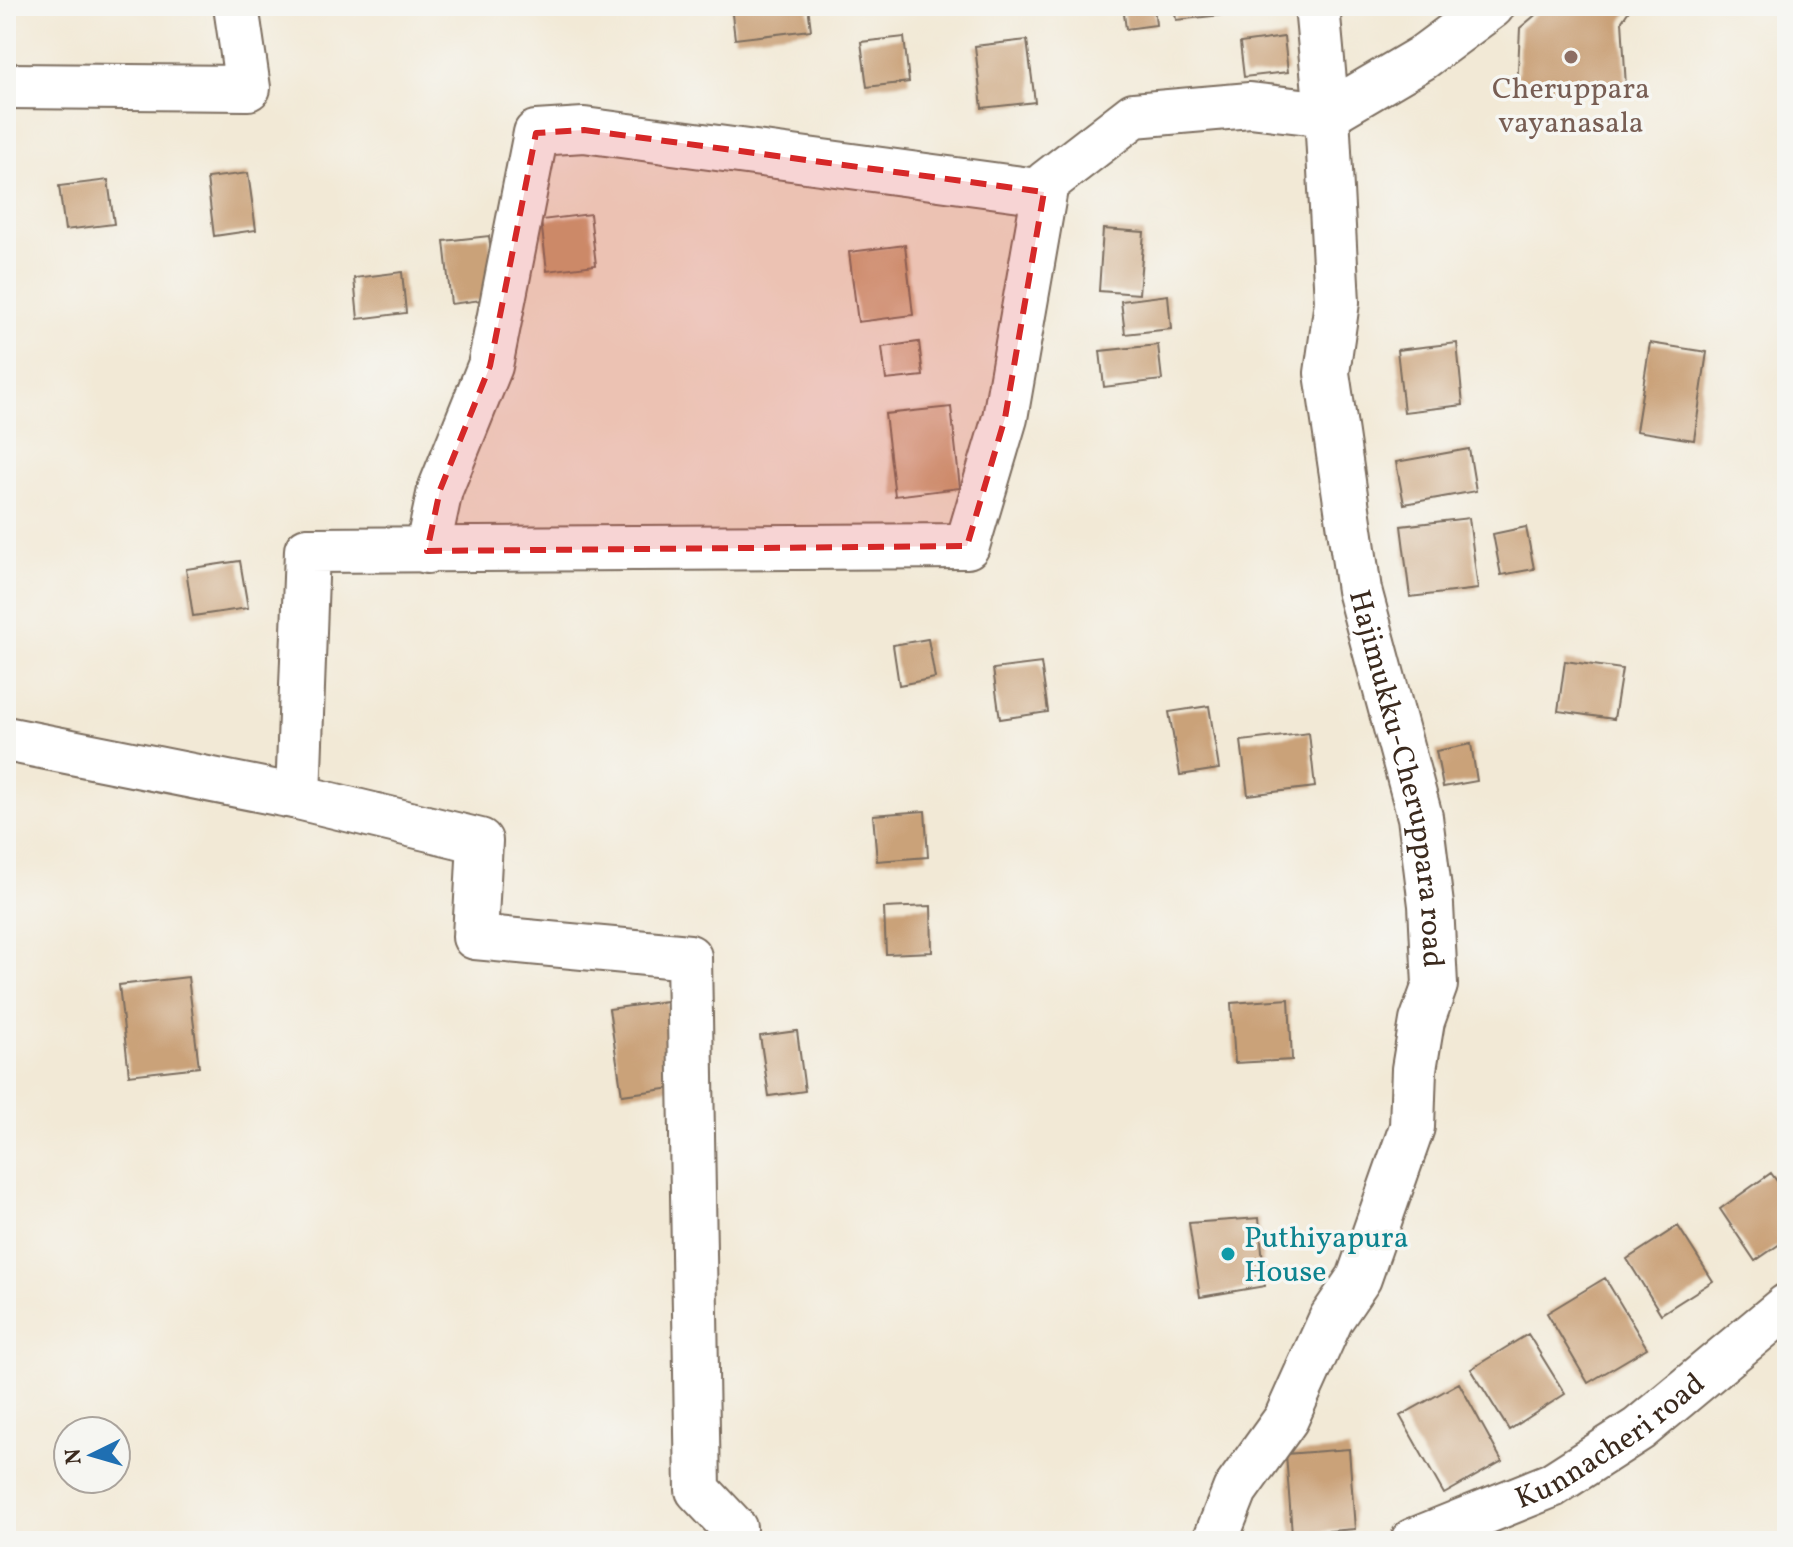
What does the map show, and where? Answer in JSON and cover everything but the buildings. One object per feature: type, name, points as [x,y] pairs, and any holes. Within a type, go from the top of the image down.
[{"type":"street","points":[[6,86],[248,88],[236,6]]},
{"type":"street","name":"Hajimukku-Cheruppara road","points":[[1215,1541],[1235,1490],[1286,1419],[1331,1319],[1359,1278],[1412,1127],[1414,1069],[1422,1021],[1435,985],[1431,905],[1420,817],[1381,661],[1359,590],[1327,373],[1337,302],[1327,114],[1317,6]]},
{"type":"street","points":[[298,797],[307,550],[967,546],[1005,418],[1046,183],[1134,115],[1250,105],[1327,114],[1422,58],[1492,6]]},
{"type":"street","points":[[427,551],[440,490],[490,366],[536,133],[584,130],[1044,192]]},
{"type":"street","points":[[6,739],[298,797],[480,841],[475,937],[689,957],[698,1490],[734,1528],[732,1541]]},
{"type":"street","name":"Kunnacheri road","points":[[1413,1541],[1552,1485],[1639,1429],[1787,1306]]},
{"type":"highlighted area","points":[[584,130],[1044,192],[1005,418],[967,546],[427,551],[440,490],[490,366],[536,133]]},
{"type":"place","name":"Cheruppara vayanasala","points":[[1571,57]]},
{"type":"place","name":"Puthiyapura House","points":[[1228,1254]]}]
